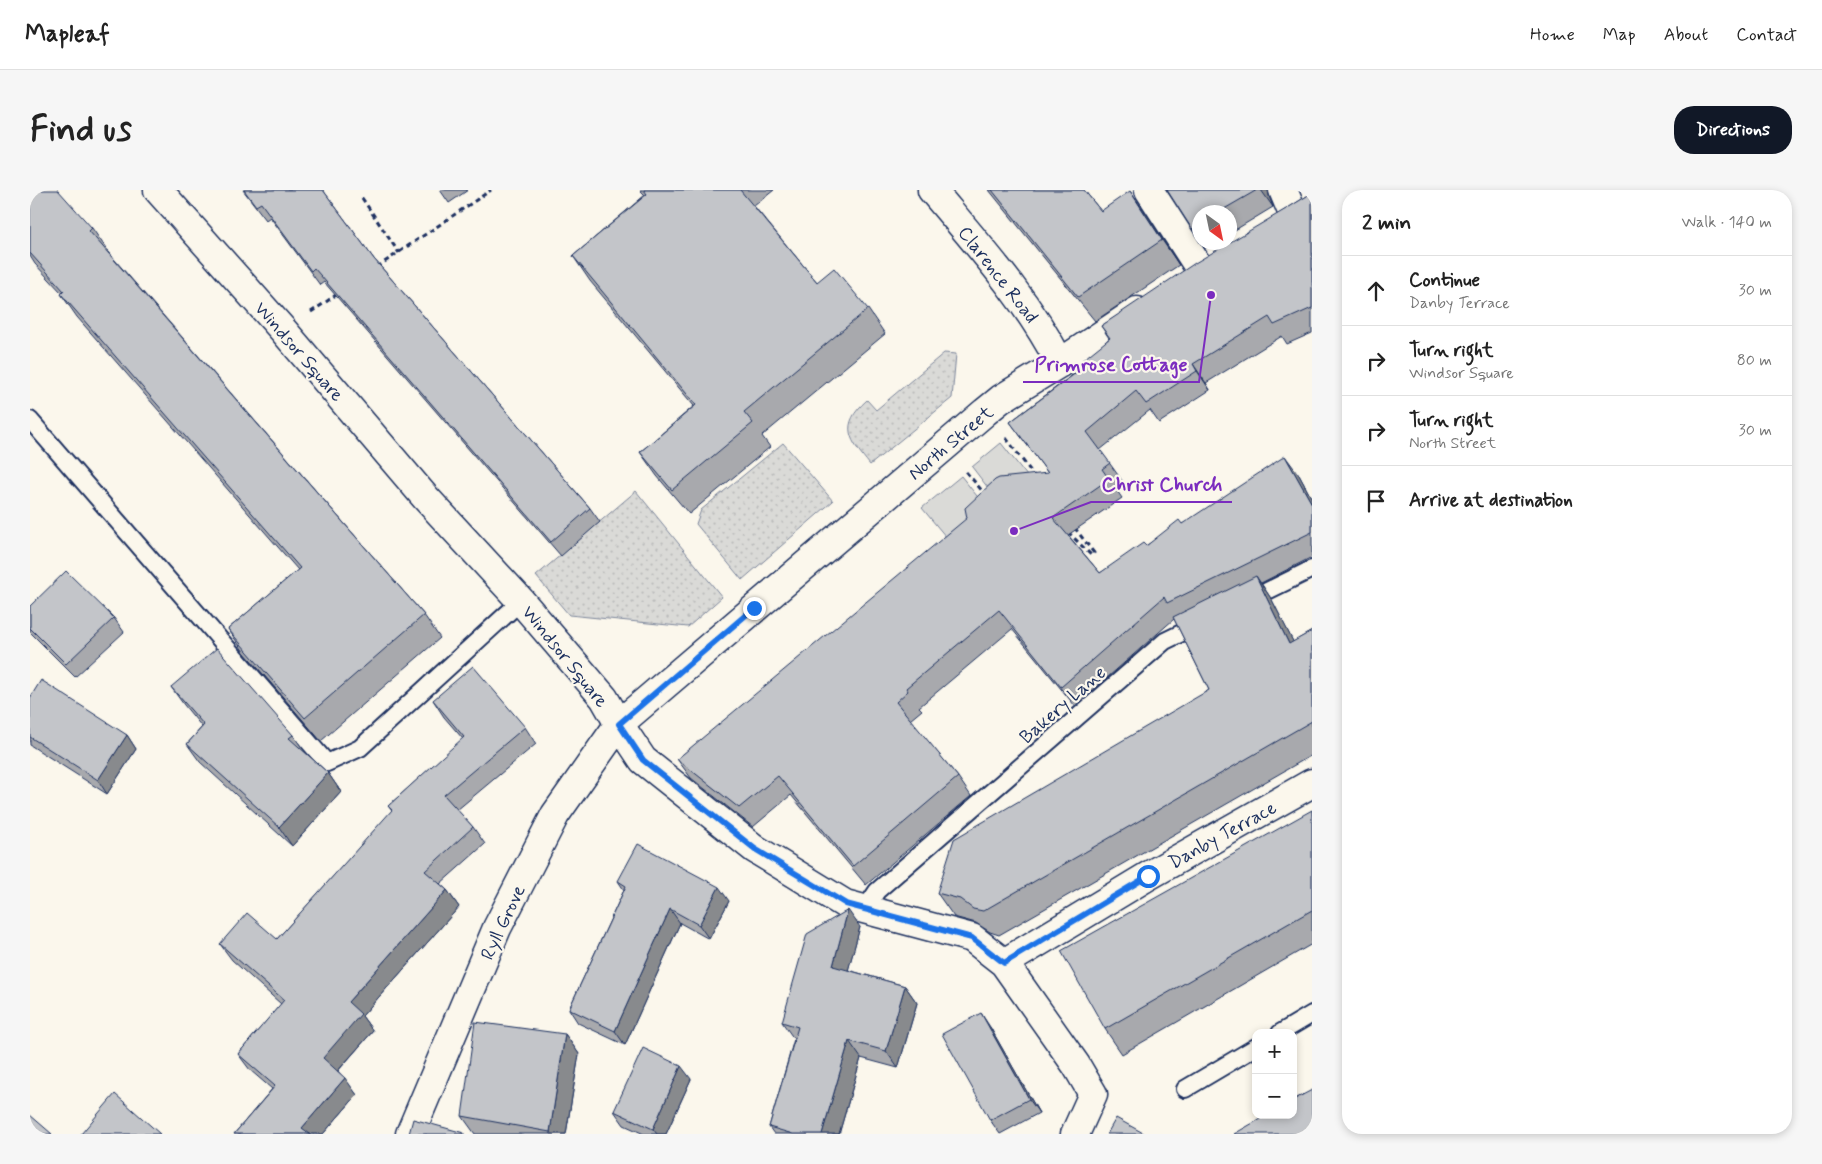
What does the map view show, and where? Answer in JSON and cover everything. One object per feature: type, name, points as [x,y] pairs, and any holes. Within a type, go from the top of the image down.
[{"type":"street","name":"Windsor Square","points":[[158,190],[283,330],[425,497],[521,601],[604,698],[643,760],[755,849],[846,904],[972,938],[1004,963],[1076,1065],[1093,1094],[1075,1134]]},
{"type":"street","name":"Clarence Road","points":[[932,190],[1019,296],[1041,328],[1060,363]]},
{"type":"street","points":[[1149,190],[1192,274],[1225,254]]},
{"type":"street","name":"North Street","points":[[619,724],[985,412],[1159,296]]},
{"type":"street","name":"Ryll Grove","points":[[411,1134],[497,928],[555,815],[619,724]]},
{"type":"street","name":"Danby Terrace","points":[[1004,963],[1148,876],[1312,783]]},
{"type":"lane","points":[[30,420],[327,763],[360,748],[521,601]]},
{"type":"lane","points":[[1234,607],[1312,568]]},
{"type":"lane","name":"Bakery Lane","points":[[865,909],[877,891],[1165,641],[1217,616]]},
{"type":"lane","points":[[1287,1029],[1312,1014]]},
{"type":"lane","points":[[1185,1088],[1252,1049]]},
{"type":"path","points":[[374,269],[491,190]]},
{"type":"path","points":[[362,198],[399,253]]},
{"type":"path","points":[[283,330],[341,291]]},
{"type":"path","points":[[1006,439],[1041,484]]},
{"type":"path","points":[[966,472],[988,499]]},
{"type":"path","points":[[1066,530],[1090,555],[1094,553],[1070,522]]},
{"type":"shaded area","points":[[944,353],[956,354],[952,398],[870,465],[857,448],[850,433],[852,418],[867,400],[876,410]]},
{"type":"shaded area","points":[[783,443],[833,501],[742,580],[696,524],[701,510]]},
{"type":"shaded area","points":[[1001,443],[1039,491],[995,497],[972,467]]},
{"type":"shaded area","points":[[961,476],[985,506],[965,560],[922,508]]},
{"type":"shaded area","points":[[636,491],[722,597],[688,627],[569,615],[536,576]]},
{"type":"building","points":[[30,190],[58,190],[92,228],[89,231],[424,615],[305,718],[228,629],[300,568],[61,294],[64,291],[30,253]]},
{"type":"building","points":[[244,190],[323,190],[374,259],[590,508],[551,542],[314,268],[311,271],[261,203],[256,206]]},
{"type":"building","points":[[644,190],[740,190],[817,282],[834,268],[868,309],[744,412],[753,423],[672,490],[640,452],[696,405],[573,256],[647,194]]},
{"type":"building","points":[[992,190],[1084,190],[1101,211],[1130,191],[1162,240],[1078,297]]},
{"type":"building","points":[[1167,190],[1257,190],[1231,205],[1192,205],[1192,229]]},
{"type":"building","points":[[1312,191],[1312,308],[1274,325],[1269,317],[1193,364],[1197,371],[1146,404],[1136,391],[1087,432],[1110,463],[1102,469],[1109,479],[1053,518],[1100,573],[1143,543],[1146,546],[1179,520],[1182,524],[1285,456],[1312,504],[1312,532],[1167,603],[1164,597],[1061,687],[999,610],[906,688],[908,691],[896,702],[958,777],[853,866],[778,776],[739,808],[677,759],[967,518],[965,508],[995,480],[1048,473],[1010,422],[1084,367],[1080,362],[1110,338],[1101,326],[1217,250],[1237,250],[1237,238],[1307,196]]},
{"type":"building","points":[[66,571],[114,618],[66,664],[30,628],[30,606]]},
{"type":"building","points":[[1256,576],[1289,644],[1312,631],[1312,721],[983,911],[973,909],[960,899],[937,893],[954,839],[1209,690],[1173,617]]},
{"type":"building","points":[[217,648],[293,735],[289,738],[328,773],[279,827],[187,744],[204,725],[171,687]]},
{"type":"building","points":[[473,666],[525,727],[444,795],[473,827],[425,871],[447,890],[348,1002],[361,1014],[323,1058],[345,1078],[302,1128],[310,1134],[234,1134],[275,1086],[238,1054],[284,1000],[220,944],[247,913],[277,939],[392,810],[388,806],[464,737],[433,700]]},
{"type":"building","points":[[41,680],[127,735],[98,780],[30,737],[30,698]]},
{"type":"building","points":[[1312,810],[1312,910],[1105,1029],[1061,951]]},
{"type":"building","points":[[638,844],[719,887],[699,925],[670,909],[615,1031],[569,1009],[626,886],[618,881]]},
{"type":"building","points":[[848,910],[833,966],[905,986],[886,1051],[849,1041],[822,1134],[793,1134],[769,1127],[798,1027],[782,1022],[807,934]]},
{"type":"building","points":[[981,1013],[1029,1099],[990,1120],[942,1034]]},
{"type":"building","points":[[475,1022],[565,1034],[550,1132],[462,1116]]},
{"type":"building","points":[[643,1048],[681,1066],[653,1129],[614,1111]]},
{"type":"building","points":[[1312,1090],[1312,1134],[1234,1134],[1260,1119],[1297,1119],[1297,1098]]},
{"type":"building","points":[[115,1094],[160,1134],[81,1134]]},
{"type":"building","points":[[30,1115],[52,1134],[30,1134]]},
{"type":"building","points":[[1116,1118],[1145,1134],[1107,1134]]},
{"type":"building","points":[[413,1119],[464,1133],[464,1134],[409,1134]]},
{"type":"place","name":"Primrose Cottage","points":[[1211,295]]},
{"type":"place","name":"Christ Church","points":[[1014,531]]},
{"type":"route","points":[[754,608],[619,724],[643,760],[755,849],[846,904],[972,938],[1004,963],[1148,876]]}]
